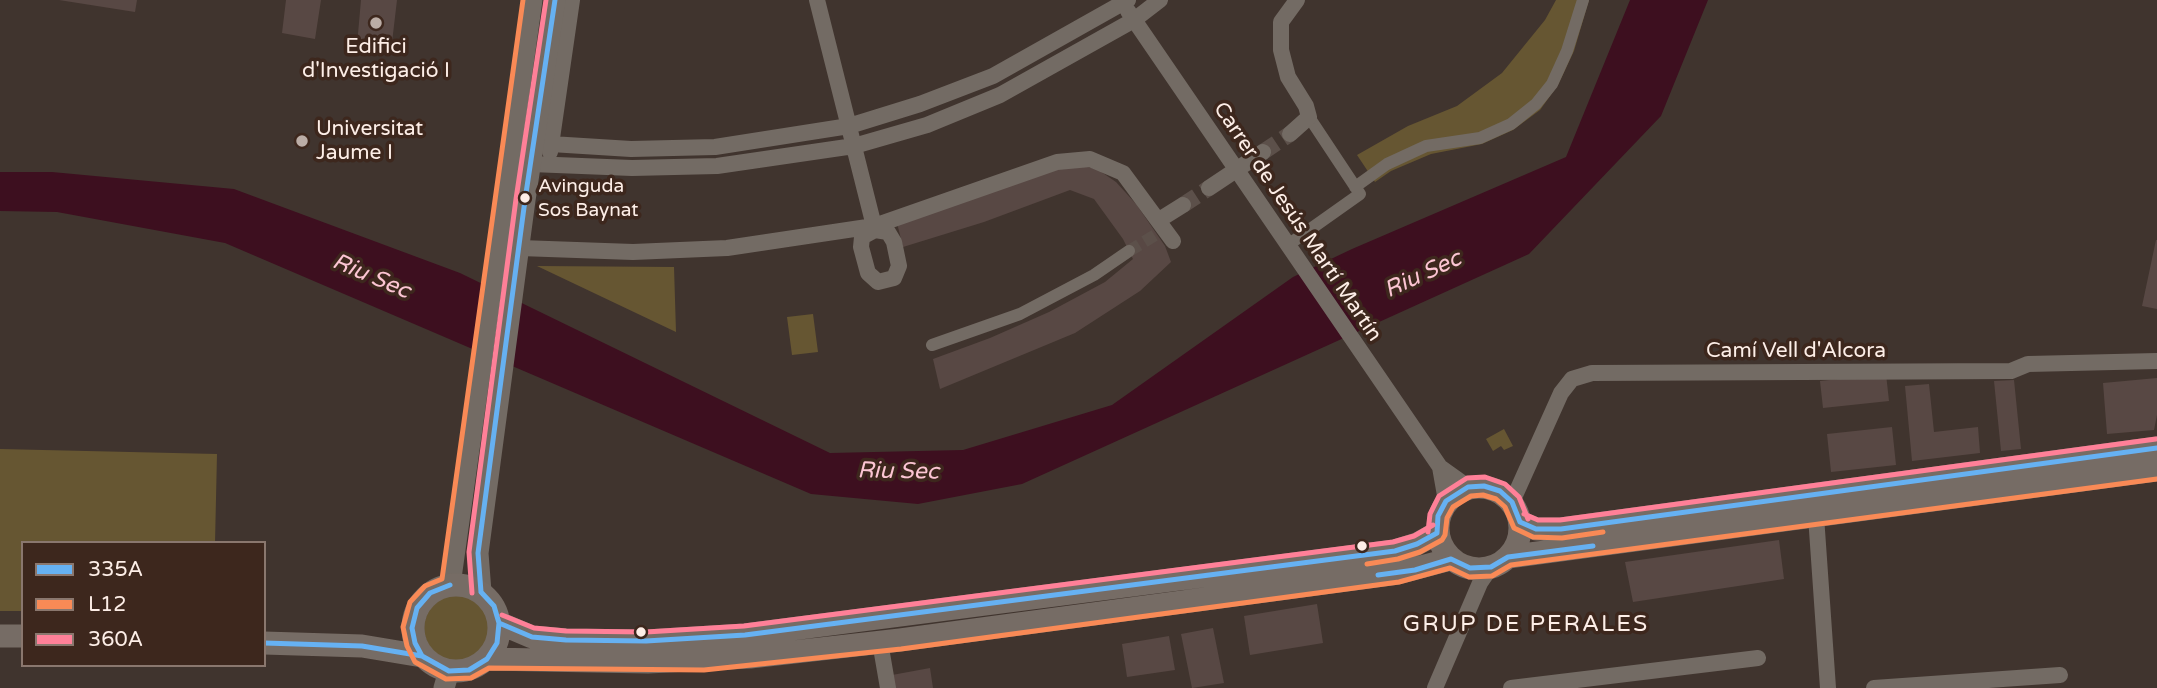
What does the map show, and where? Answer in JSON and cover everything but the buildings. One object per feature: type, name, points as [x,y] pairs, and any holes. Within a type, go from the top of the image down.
[{"type":"main road","points":[[1480,567],[1442,547],[1437,533],[1438,516],[1446,501],[1468,487],[1484,486],[1500,491],[1516,512],[1536,529],[1561,529],[2157,448]]},
{"type":"main road","points":[[487,659],[704,661],[880,642],[1398,573],[1480,567],[1816,516],[2157,470]]},
{"type":"main road","points":[[1480,567],[1518,541],[1516,512]]},
{"type":"main road","points":[[499,623],[532,637],[566,640],[646,641],[745,635],[1395,551],[1417,544],[1437,533]]},
{"type":"main road","points":[[450,585],[466,586],[481,592],[494,606],[499,623],[497,643],[487,659],[446,680],[422,656],[415,643],[412,628],[417,608],[430,593],[450,585]]},
{"type":"main road","points":[[362,646],[390,639],[412,628]]},
{"type":"main road","points":[[0,636],[21,636]]},
{"type":"main road","points":[[266,643],[362,646],[422,656]]},
{"type":"street","points":[[450,585],[533,0]]},
{"type":"street","points":[[481,592],[478,554],[513,292],[543,143],[555,0]]},
{"type":"street","points":[[543,143],[572,0]]},
{"type":"street","points":[[817,0],[874,228]]},
{"type":"street","points":[[540,164],[632,168],[718,166],[854,146],[927,125],[1000,95],[1134,20],[1160,0]]},
{"type":"street","points":[[1297,0],[1281,22],[1281,50],[1288,77],[1306,106],[1309,117],[1357,190]]},
{"type":"street","points":[[1288,245],[1387,163],[1426,146],[1480,138],[1511,124],[1536,104],[1552,84],[1567,51],[1583,0]]},
{"type":"street","points":[[543,143],[631,149],[715,147],[849,125],[920,104],[993,76],[1124,1]]},
{"type":"street","name":"Carrer de Jesús Martí Martín","points":[[1124,1],[1134,20],[1440,467],[1468,487]]},
{"type":"street","points":[[1290,134],[1309,117]]},
{"type":"street","points":[[1209,188],[1263,152]]},
{"type":"street","points":[[520,248],[633,252],[727,248],[874,228],[1058,162],[1090,159],[1123,173],[1163,231],[1183,205]]},
{"type":"street","points":[[932,345],[1020,314],[1094,275],[1129,251]]},
{"type":"street","name":"Camí Vell d'Alcora","points":[[1516,512],[1561,393],[1572,379],[1592,373],[2011,371],[2028,364],[2157,361]]},
{"type":"street","name":"Carrer de Jesús Martí Martín","points":[[1440,467],[1446,501]]},
{"type":"street","points":[[1816,516],[1828,688]]},
{"type":"street","points":[[1435,688],[1480,567]]},
{"type":"street","points":[[880,642],[888,688]]},
{"type":"street","points":[[1511,688],[1758,658]]},
{"type":"street","points":[[1874,688],[2060,676]]},
{"type":"shaded area","points":[[1556,0],[1589,0],[1574,51],[1558,85],[1540,110],[1513,130],[1482,144],[1431,154],[1391,171],[1375,182],[1357,155],[1408,126],[1457,106],[1502,73],[1545,20]]},
{"type":"shaded area","points":[[537,266],[674,267],[676,332]]},
{"type":"shaded area","points":[[813,314],[818,352],[792,355],[787,317]]},
{"type":"shaded area","points":[[1504,429],[1513,446],[1504,450],[1501,446],[1493,451],[1486,439]]},
{"type":"shaded area","points":[[0,449],[217,454],[215,541],[21,541],[21,611],[0,611]]},
{"type":"shaded area","points":[[457,595],[470,598],[480,605],[487,615],[490,628],[487,641],[480,651],[470,658],[457,661],[444,658],[434,651],[427,641],[424,628],[427,615],[434,605],[444,598]]},
{"type":"water","name":"Riu Sec","points":[[1630,0],[1708,0],[1661,116],[1529,254],[1022,484],[918,504],[811,494],[225,243],[57,212],[0,211],[0,172],[52,172],[234,189],[460,273],[830,453],[963,450],[1112,405],[1293,277],[1566,157]]},
{"type":"tunnel","points":[[1263,152],[1290,134]]},
{"type":"tunnel","points":[[1183,205],[1209,188]]},
{"type":"tunnel","points":[[1129,251],[1157,234]]},
{"type":"transit line","name":"L12","points":[[523,0],[442,579],[425,586],[410,602],[403,627],[407,646],[415,662],[446,679],[471,678],[489,668],[704,670],[901,649],[1399,582],[1450,568],[1469,577],[1492,576],[1511,565],[2157,479]]},
{"type":"transit line","name":"360A","points":[[472,593],[469,552],[516,199],[546,0]]},
{"type":"transit line","name":"335A","points":[[481,592],[478,553],[525,200],[555,0]]},
{"type":"transit line","name":"360A","points":[[1524,514],[1538,520],[1560,520],[2156,439]]},
{"type":"transit line","name":"335A","points":[[499,623],[532,637],[566,640],[646,641],[745,635],[1395,551],[1417,544],[1437,533],[1438,516],[1446,501],[1468,487],[1484,486],[1500,491],[1512,502],[1520,522],[1536,529],[1561,529],[2157,448]]},
{"type":"transit line","name":"360A","points":[[1428,532],[1430,514],[1439,496],[1467,478],[1485,477],[1505,484],[1519,497],[1528,519]]},
{"type":"transit line","name":"L12","points":[[1367,564],[1420,552],[1442,540],[1447,518],[1453,507],[1471,496],[1483,495],[1496,499],[1505,507],[1514,528],[1533,537],[1562,538],[1603,532]]},
{"type":"transit line","name":"360A","points":[[502,615],[534,628],[566,631],[646,632],[744,626],[1393,542],[1414,536],[1433,525]]},
{"type":"transit line","name":"335A","points":[[1378,575],[1415,570],[1451,559],[1470,568],[1491,567],[1508,557],[1593,546]]},
{"type":"transit line","name":"335A","points":[[450,585],[430,593],[417,608],[412,628],[415,643],[422,656],[449,671],[469,670],[487,659],[497,643],[499,623],[494,606],[481,592]]},
{"type":"transit line","name":"335A","points":[[266,643],[362,646],[422,656]]},
{"type":"place","name":"Edifici d'Investigació I","points":[[376,23]]},
{"type":"place","name":"Universitat Jaume I","points":[[302,141]]},
{"type":"place","name":"Avinguda Sos Baynat","points":[[525,198]]},
{"type":"district","name":"GRUP DE PERALES","points":[[1526,625]]}]
